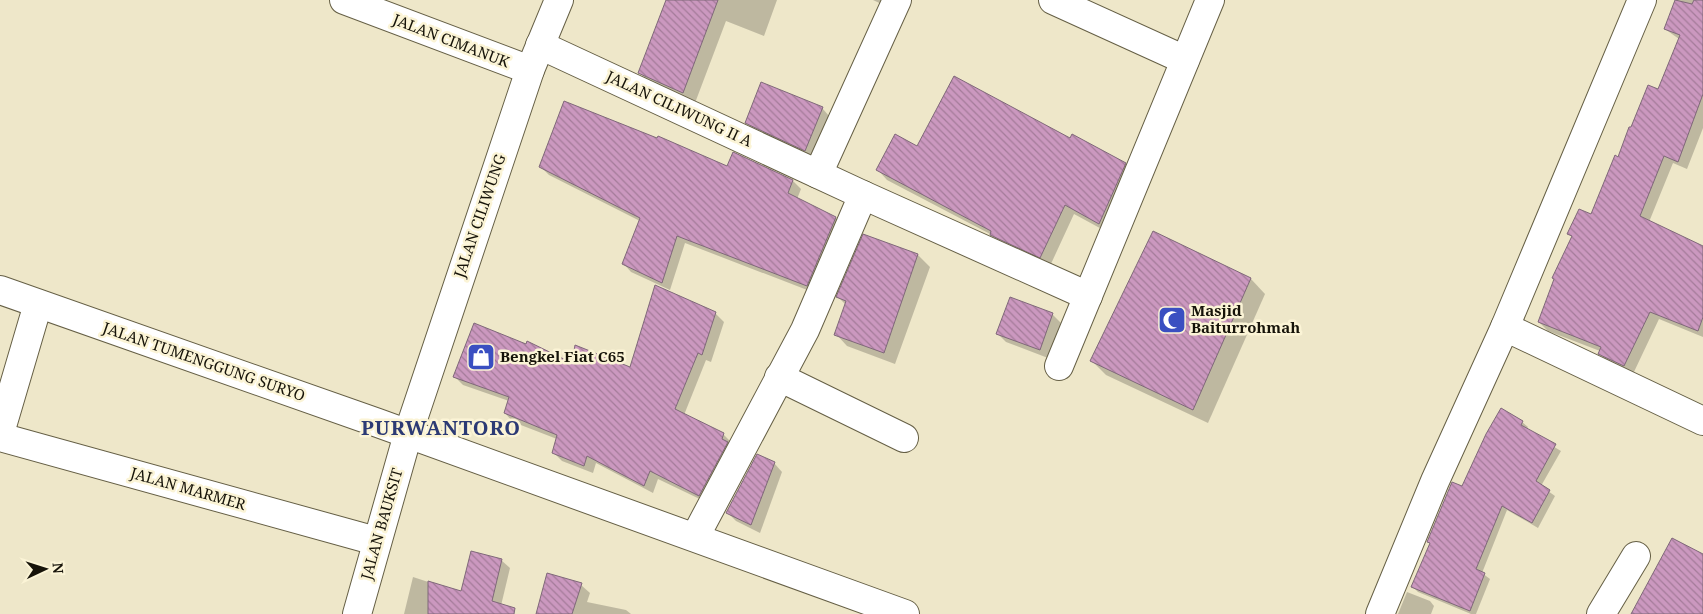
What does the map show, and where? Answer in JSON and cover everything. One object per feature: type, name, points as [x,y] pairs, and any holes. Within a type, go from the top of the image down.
[{"type":"main road","name":"JALAN CIMANUK","points":[[344,0],[530,70]]},
{"type":"main road","name":"JALAN CILIWUNG","points":[[408,434],[530,70],[559,0]]},
{"type":"main road","points":[[818,174],[897,0]]},
{"type":"main road","points":[[1053,0],[1185,60]]},
{"type":"main road","points":[[1059,366],[1210,0]]},
{"type":"main road","points":[[1380,614],[1435,481],[1505,327],[1642,0]]},
{"type":"main road","name":"JALAN CILIWUNG II A","points":[[540,45],[863,195],[1088,296]]},
{"type":"main road","points":[[695,537],[779,377],[806,330],[863,195]]},
{"type":"main road","name":"JALAN TUMENGGUNG SURYO","points":[[0,290],[408,434],[905,614]]},
{"type":"main road","points":[[0,433],[38,304]]},
{"type":"main road","points":[[1505,327],[1703,421]]},
{"type":"main road","points":[[779,377],[904,438]]},
{"type":"main road","name":"JALAN BAUKSIT","points":[[357,614],[376,541],[408,434]]},
{"type":"main road","name":"JALAN MARMER","points":[[0,437],[376,541]]},
{"type":"main road","points":[[1602,614],[1636,556]]},
{"type":"building","points":[[666,0],[718,0],[683,93],[638,73]]},
{"type":"building","points":[[1675,0],[1692,4],[1694,0],[1703,0],[1703,94],[1678,162],[1664,156],[1640,216],[1703,246],[1703,317],[1698,331],[1650,312],[1624,366],[1598,354],[1601,347],[1538,322],[1554,279],[1552,278],[1572,236],[1567,234],[1579,209],[1591,214],[1615,155],[1618,157],[1648,85],[1658,89],[1680,35],[1664,29]]},
{"type":"building","points":[[954,76],[1070,138],[1072,134],[1126,163],[1099,224],[1065,205],[1040,258],[990,235],[991,231],[876,170],[895,134],[917,146]]},
{"type":"building","points":[[761,82],[823,107],[805,151],[745,123]]},
{"type":"building","points":[[564,101],[657,138],[658,136],[727,166],[733,152],[793,180],[788,193],[836,217],[807,286],[677,236],[662,283],[622,264],[640,218],[539,167]]},
{"type":"building","name":"Masjid Baiturrohmah","points":[[1153,231],[1251,278],[1193,410],[1090,361]]},
{"type":"building","points":[[863,234],[918,254],[884,353],[834,335],[846,301],[836,297]]},
{"type":"building","points":[[655,285],[716,312],[702,355],[698,353],[675,409],[724,433],[722,439],[728,442],[699,496],[650,471],[644,486],[587,456],[584,466],[552,453],[557,435],[504,413],[509,397],[453,377],[474,323],[526,344],[527,341],[572,363],[575,345],[630,367]]},
{"type":"building","points":[[1010,297],[1053,313],[1040,350],[996,334]]},
{"type":"building","points":[[1501,408],[1523,421],[1521,425],[1556,444],[1536,481],[1550,490],[1532,523],[1502,506],[1476,569],[1485,573],[1470,611],[1411,587],[1430,543],[1427,542],[1452,482],[1462,486],[1486,434]]},
{"type":"building","points":[[757,454],[775,462],[751,525],[726,513]]},
{"type":"building","points":[[1672,538],[1703,554],[1703,614],[1631,614]]},
{"type":"building","points":[[471,551],[502,559],[492,601],[515,608],[514,614],[428,614],[428,581],[461,591]]},
{"type":"building","points":[[547,573],[582,583],[572,614],[536,614]]},
{"type":"place","name":"Masjid Baiturrohmah","points":[[1172,320]]},
{"type":"place","name":"Bengkel Fiat C65","points":[[481,357]]},
{"type":"district","name":"PURWANTORO","points":[[441,428]]}]
